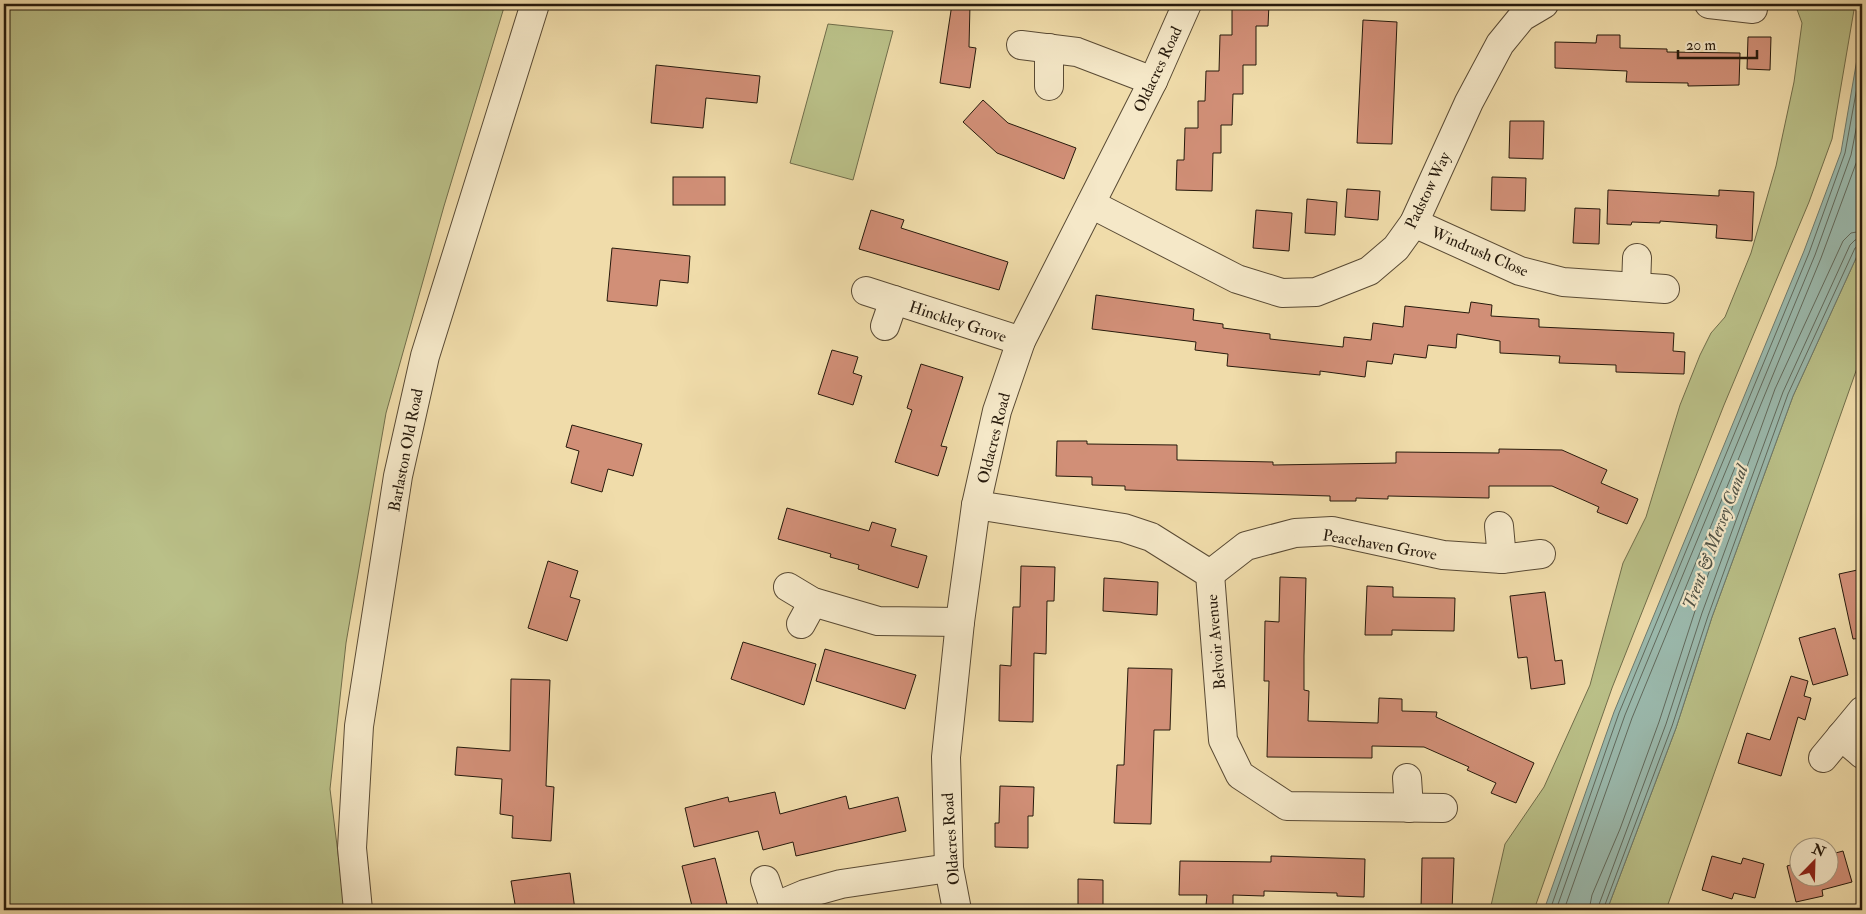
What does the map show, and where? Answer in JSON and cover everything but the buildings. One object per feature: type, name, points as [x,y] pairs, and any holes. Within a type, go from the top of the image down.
[{"type":"street","name":"Barlaston Old Road","points":[[358,910],[352,848],[359,726],[398,476],[424,356],[535,4]]},
{"type":"street","name":"Oldacres Road","points":[[957,910],[949,868],[946,757],[960,622],[976,505],[997,411],[1021,341],[1153,81],[1187,4]]},
{"type":"street","name":"Padstow Way","points":[[1090,204],[1237,279],[1282,293],[1316,292],[1369,271],[1396,248],[1414,223],[1469,102],[1500,44],[1522,16],[1544,4]]},
{"type":"street","points":[[1709,4],[1753,9]]},
{"type":"street","points":[[1022,45],[1077,52],[1153,81]]},
{"type":"street","points":[[1049,48],[1049,86]]},
{"type":"street","name":"Windrush Close","points":[[1414,223],[1520,270],[1563,282],[1665,289]]},
{"type":"street","points":[[1636,287],[1638,258]]},
{"type":"street","name":"Hinckley Grove","points":[[866,291],[1021,341]]},
{"type":"street","name":"Hinckley Grove","points":[[885,326],[894,300]]},
{"type":"street","name":"Belvoir Avenue","points":[[976,505],[1124,528],[1151,537],[1210,574],[1223,740],[1240,775],[1287,806],[1443,808]]},
{"type":"street","points":[[1499,526],[1502,559]]},
{"type":"street","name":"Peacehaven Grove","points":[[1210,574],[1246,546],[1295,533],[1332,531],[1443,555],[1502,559],[1542,554]]},
{"type":"street","points":[[788,587],[807,613],[878,621],[960,622]]},
{"type":"street","points":[[1823,758],[1862,711]]},
{"type":"street","points":[[1842,736],[1862,754]]},
{"type":"street","points":[[1407,778],[1408,808]]},
{"type":"street","points":[[765,880],[774,909],[805,894],[841,884],[949,868]]},
{"type":"green space","points":[[4,4],[505,4],[444,206],[386,413],[346,643],[330,789],[345,910],[4,910]]},
{"type":"green space","points":[[1795,4],[1855,4],[1832,139],[1809,202],[1724,405],[1612,688],[1534,910],[1490,910],[1505,844],[1544,787],[1590,685],[1623,563],[1646,517],[1680,405],[1711,333],[1725,317],[1751,253],[1776,166],[1794,82],[1802,23]]},
{"type":"green space","points":[[828,24],[893,31],[853,180],[790,163]]},
{"type":"green space","points":[[1862,245],[1862,354],[1666,910],[1607,910],[1676,728],[1712,617],[1793,396]]},
{"type":"water","name":"Trent & Mersey Canal","points":[[1862,30],[1862,245],[1793,396],[1712,617],[1676,728],[1607,910],[1544,910],[1614,712],[1804,251],[1841,152]]}]
